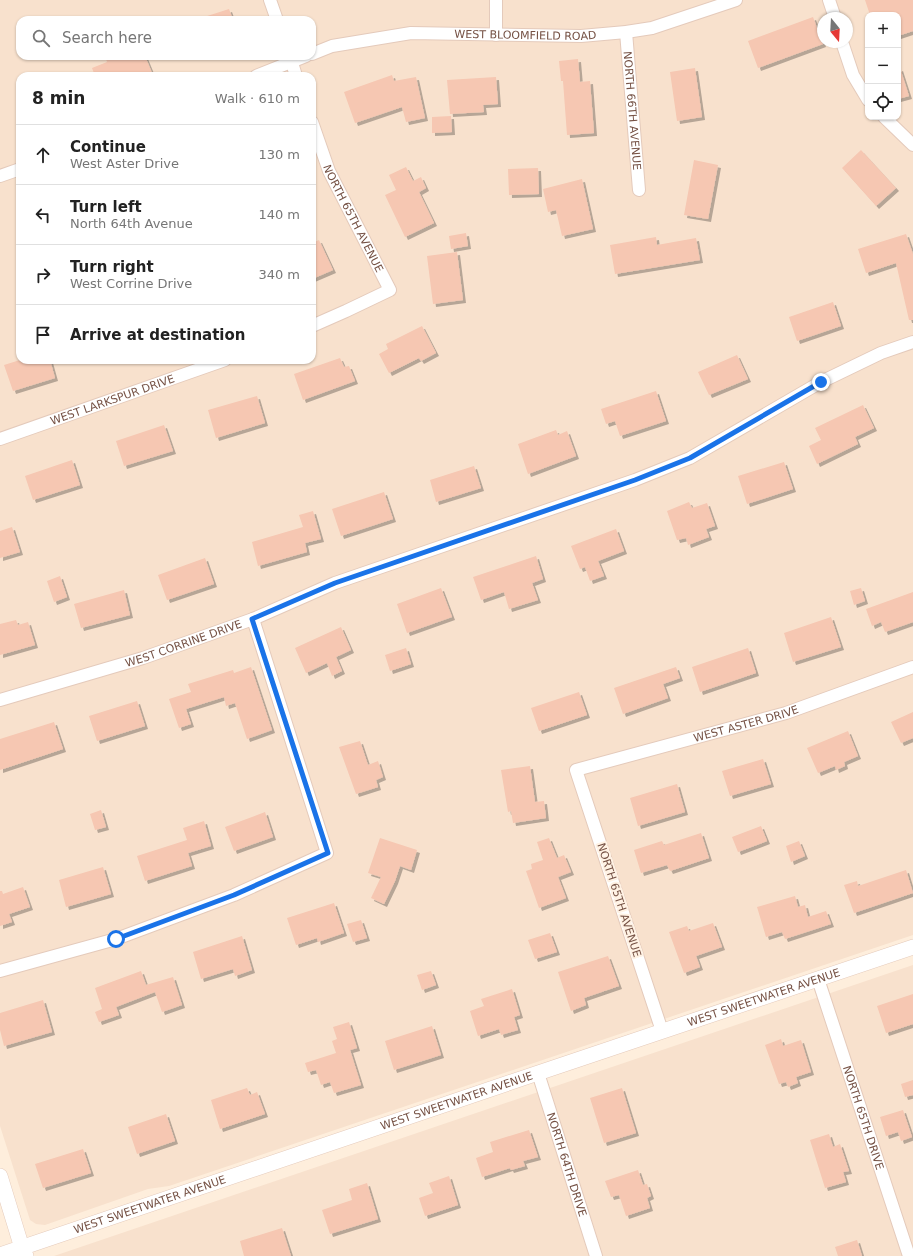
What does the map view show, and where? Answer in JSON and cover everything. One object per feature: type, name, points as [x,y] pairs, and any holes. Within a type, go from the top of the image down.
[{"type":"street","points":[[270,0],[276,16]]},
{"type":"street","points":[[496,0],[496,35]]},
{"type":"street","name":"WEST BLOOMFIELD ROAD","points":[[316,52],[332,46],[411,33],[581,36],[626,32],[652,28],[736,0]]},
{"type":"street","points":[[829,0],[833,12]]},
{"type":"street","name":"NORTH 66TH AVENUE","points":[[626,32],[639,190]]},
{"type":"street","points":[[844,48],[853,75],[865,95]]},
{"type":"street","points":[[264,72],[288,60]]},
{"type":"street","points":[[290,60],[295,72]]},
{"type":"street","points":[[887,120],[913,144]]},
{"type":"street","name":"NORTH 65TH AVENUE","points":[[316,134],[329,171],[390,290],[316,324]]},
{"type":"street","points":[[0,176],[16,170]]},
{"type":"street","name":"WEST CORRINE DRIVE","points":[[0,700],[143,658],[252,619],[335,583],[635,480],[690,458],[821,382],[881,354],[913,342]]},
{"type":"street","name":"WEST LARKSPUR DRIVE","points":[[0,439],[214,364]]},
{"type":"street","points":[[0,971],[116,939],[234,895],[328,853],[252,619]]},
{"type":"street","name":"WEST ASTER DRIVE","points":[[576,770],[786,713],[913,667]]},
{"type":"street","name":"NORTH 65TH AVENUE","points":[[576,770],[662,1031]]},
{"type":"street","name":"WEST SWEETWATER AVENUE","points":[[0,1255],[24,1252],[538,1073],[913,947]]},
{"type":"street","name":"NORTH 65TH DRIVE","points":[[818,979],[908,1256]]},
{"type":"street","name":"NORTH 64TH DRIVE","points":[[538,1073],[596,1256]]},
{"type":"street","points":[[0,1176],[24,1252]]},
{"type":"shaded area","points":[[0,0],[913,0],[913,935],[169,1186],[148,1189],[45,1225],[36,1224],[30,1220],[0,1126]]},
{"type":"shaded area","points":[[913,965],[913,1256],[54,1256]]},
{"type":"building","points":[[865,0],[913,0],[913,31],[901,35],[901,12],[869,12]]},
{"type":"building","points":[[229,9],[232,16],[207,16]]},
{"type":"building","points":[[813,17],[817,28],[817,46],[758,68],[748,41]]},
{"type":"building","points":[[578,59],[580,82],[590,81],[594,133],[567,135],[563,81],[561,81],[559,61]]},
{"type":"building","points":[[106,60],[147,60],[152,72],[94,72],[92,68],[107,62]]},
{"type":"building","points":[[695,68],[702,117],[677,121],[670,72]]},
{"type":"building","points":[[901,71],[909,96],[901,98]]},
{"type":"building","points":[[392,75],[394,81],[416,77],[425,118],[406,122],[402,107],[355,123],[344,92]]},
{"type":"building","points":[[496,77],[498,104],[483,105],[484,112],[450,114],[447,80]]},
{"type":"building","points":[[451,116],[452,132],[432,133],[432,117]]},
{"type":"building","points":[[861,150],[896,188],[876,206],[842,168]]},
{"type":"building","points":[[694,160],[718,165],[708,219],[684,215]]},
{"type":"building","points":[[406,167],[413,181],[421,177],[426,188],[419,192],[434,223],[405,237],[385,195],[396,190],[389,175]]},
{"type":"building","points":[[538,168],[539,194],[509,195],[508,169]]},
{"type":"building","points":[[582,179],[593,229],[562,236],[556,210],[548,212],[543,189]]},
{"type":"building","points":[[466,233],[468,246],[451,249],[449,236]]},
{"type":"building","points":[[906,234],[913,254],[913,320],[909,320],[896,263],[866,273],[858,249]]},
{"type":"building","points":[[656,237],[657,245],[696,238],[700,260],[615,274],[610,245]]},
{"type":"building","points":[[319,240],[333,270],[316,277],[316,241]]},
{"type":"building","points":[[457,252],[463,300],[433,304],[427,256]]},
{"type":"building","points":[[833,302],[841,326],[797,341],[789,317]]},
{"type":"building","points":[[422,326],[436,353],[421,361],[419,358],[389,373],[379,354],[388,349],[386,344]]},
{"type":"building","points":[[737,355],[748,379],[709,395],[698,372]]},
{"type":"building","points":[[340,358],[344,367],[349,366],[355,381],[303,400],[294,374]]},
{"type":"building","points":[[16,361],[16,364],[51,364],[55,378],[13,391],[4,365]]},
{"type":"building","points":[[656,391],[666,421],[620,436],[615,421],[606,424],[601,409]]},
{"type":"building","points":[[257,396],[265,423],[216,438],[208,410]]},
{"type":"building","points":[[863,405],[874,428],[855,437],[858,444],[817,464],[809,446],[821,440],[815,428]]},
{"type":"building","points":[[164,425],[173,451],[124,466],[116,441]]},
{"type":"building","points":[[556,430],[558,435],[567,431],[576,456],[528,474],[518,444]]},
{"type":"building","points":[[72,460],[80,485],[33,500],[25,476]]},
{"type":"building","points":[[784,462],[793,489],[747,504],[738,476]]},
{"type":"building","points":[[474,466],[481,488],[436,502],[430,480]]},
{"type":"building","points":[[384,492],[393,519],[341,536],[332,509]]},
{"type":"building","points":[[689,502],[692,508],[707,503],[715,526],[706,529],[709,537],[688,545],[686,538],[677,540],[667,511]]},
{"type":"building","points":[[313,511],[321,539],[305,543],[307,552],[258,566],[252,542],[303,527],[299,515]]},
{"type":"building","points":[[12,527],[20,552],[0,558],[0,531]]},
{"type":"building","points":[[616,529],[624,551],[598,561],[604,576],[590,581],[585,567],[580,569],[571,546]]},
{"type":"building","points":[[536,556],[543,579],[532,583],[538,600],[509,609],[504,592],[481,600],[473,577]]},
{"type":"building","points":[[205,558],[214,584],[167,600],[158,575]]},
{"type":"building","points":[[60,576],[67,597],[54,602],[47,581]]},
{"type":"building","points":[[441,588],[452,617],[407,633],[397,604]]},
{"type":"building","points":[[861,588],[865,601],[854,605],[850,591]]},
{"type":"building","points":[[124,590],[130,615],[81,628],[74,604]]},
{"type":"building","points":[[913,592],[913,622],[885,632],[881,622],[872,626],[866,609]]},
{"type":"building","points":[[831,617],[841,647],[793,662],[784,633]]},
{"type":"building","points":[[16,620],[18,625],[28,622],[35,645],[0,655],[0,624]]},
{"type":"building","points":[[341,627],[351,650],[336,657],[342,671],[332,676],[327,663],[306,673],[295,648]]},
{"type":"building","points":[[406,648],[411,664],[390,671],[385,655]]},
{"type":"building","points":[[748,648],[756,673],[700,692],[692,667]]},
{"type":"building","points":[[251,667],[272,730],[247,739],[235,703],[226,706],[224,697],[186,709],[191,724],[179,728],[169,699],[191,692],[188,684],[233,670],[234,673]]},
{"type":"building","points":[[676,667],[680,678],[663,684],[668,698],[623,714],[614,688]]},
{"type":"building","points":[[579,692],[587,715],[539,731],[531,708]]},
{"type":"building","points":[[137,701],[145,726],[97,741],[89,716]]},
{"type":"building","points":[[913,712],[913,738],[901,743],[891,722]]},
{"type":"building","points":[[54,722],[63,749],[0,770],[0,739]]},
{"type":"building","points":[[848,731],[858,756],[844,762],[845,766],[836,770],[835,766],[818,773],[807,748]]},
{"type":"building","points":[[360,741],[368,765],[378,761],[383,777],[376,780],[378,787],[356,794],[339,747]]},
{"type":"building","points":[[763,759],[771,784],[730,796],[722,771]]},
{"type":"building","points":[[530,766],[535,802],[544,801],[546,818],[513,823],[511,811],[508,812],[501,770]]},
{"type":"building","points":[[677,784],[685,812],[638,826],[630,798]]},
{"type":"building","points":[[101,810],[106,827],[95,830],[90,814]]},
{"type":"building","points":[[265,812],[273,837],[234,851],[225,827]]},
{"type":"building","points":[[204,821],[211,846],[188,853],[192,866],[145,881],[137,856],[187,840],[183,828]]},
{"type":"building","points":[[761,826],[767,841],[738,852],[732,837]]},
{"type":"building","points":[[701,833],[709,858],[670,871],[667,865],[641,873],[634,850],[662,841],[664,845]]},
{"type":"building","points":[[380,838],[417,850],[411,870],[400,866],[395,881],[384,904],[371,898],[381,877],[368,873]]},
{"type":"building","points":[[549,838],[557,858],[564,855],[571,872],[558,877],[566,898],[539,908],[526,871],[532,869],[531,864],[543,860],[537,842]]},
{"type":"building","points":[[799,841],[805,856],[791,862],[786,846]]},
{"type":"building","points":[[103,867],[111,894],[66,907],[59,880]]},
{"type":"building","points":[[906,870],[913,893],[854,913],[844,885],[857,881],[858,886]]},
{"type":"building","points":[[23,887],[30,907],[9,914],[12,922],[0,926],[0,891],[2,891],[3,894]]},
{"type":"building","points":[[795,896],[798,907],[805,905],[808,917],[826,911],[831,924],[785,939],[782,932],[766,937],[757,907]]},
{"type":"building","points":[[334,903],[344,933],[318,942],[317,938],[296,945],[287,918]]},
{"type":"building","points":[[361,920],[367,938],[353,942],[347,924]]},
{"type":"building","points":[[713,923],[722,947],[696,956],[700,967],[684,973],[669,932],[687,926],[689,931]]},
{"type":"building","points":[[550,933],[557,952],[535,959],[528,940]]},
{"type":"building","points":[[242,936],[252,970],[235,976],[233,969],[201,979],[193,952]]},
{"type":"building","points":[[608,956],[619,986],[584,998],[586,1005],[571,1011],[558,972]]},
{"type":"building","points":[[141,971],[146,985],[173,977],[182,1005],[162,1012],[155,992],[116,1007],[119,1015],[99,1022],[95,1012],[102,1009],[95,988]]},
{"type":"building","points":[[431,971],[436,985],[422,990],[417,975]]},
{"type":"building","points":[[512,989],[520,1015],[514,1017],[518,1030],[501,1035],[499,1029],[478,1036],[470,1011],[484,1006],[481,999]]},
{"type":"building","points":[[913,994],[913,1024],[886,1033],[877,1006]]},
{"type":"building","points":[[43,1000],[52,1032],[4,1046],[0,1030],[0,1013]]},
{"type":"building","points":[[349,1022],[357,1048],[350,1050],[361,1085],[334,1093],[330,1082],[321,1085],[316,1070],[308,1072],[305,1063],[336,1053],[332,1041],[337,1039],[333,1027]]},
{"type":"building","points":[[432,1026],[441,1055],[394,1070],[385,1041]]},
{"type":"building","points":[[781,1039],[783,1046],[801,1040],[811,1072],[796,1077],[798,1083],[788,1087],[786,1082],[779,1084],[765,1045]]},
{"type":"building","points":[[913,1080],[913,1095],[905,1097],[901,1084]]},
{"type":"building","points":[[247,1088],[250,1095],[257,1092],[265,1114],[220,1129],[211,1100]]},
{"type":"building","points":[[622,1088],[636,1133],[604,1143],[590,1098]]},
{"type":"building","points":[[903,1110],[912,1137],[901,1141],[898,1132],[886,1136],[880,1117]]},
{"type":"building","points":[[166,1114],[175,1141],[137,1154],[128,1127]]},
{"type":"building","points":[[529,1130],[538,1157],[523,1161],[525,1166],[511,1170],[510,1168],[482,1177],[476,1158],[493,1152],[490,1142]]},
{"type":"building","points":[[829,1134],[833,1147],[840,1144],[849,1171],[843,1172],[846,1182],[825,1188],[810,1140]]},
{"type":"building","points":[[83,1149],[91,1173],[43,1188],[35,1164]]},
{"type":"building","points":[[638,1170],[643,1185],[647,1184],[651,1196],[647,1198],[650,1208],[626,1216],[619,1195],[611,1197],[605,1181]]},
{"type":"building","points":[[449,1176],[458,1205],[425,1216],[419,1198],[433,1193],[429,1183]]},
{"type":"building","points":[[367,1183],[378,1219],[330,1234],[322,1210],[352,1200],[349,1189]]},
{"type":"building","points":[[282,1228],[291,1256],[244,1256],[240,1241]]},
{"type":"building","points":[[857,1240],[862,1256],[838,1256],[835,1247]]},
{"type":"route","points":[[116,939],[234,895],[328,853],[252,619],[335,583],[635,480],[690,458],[821,382]]}]
